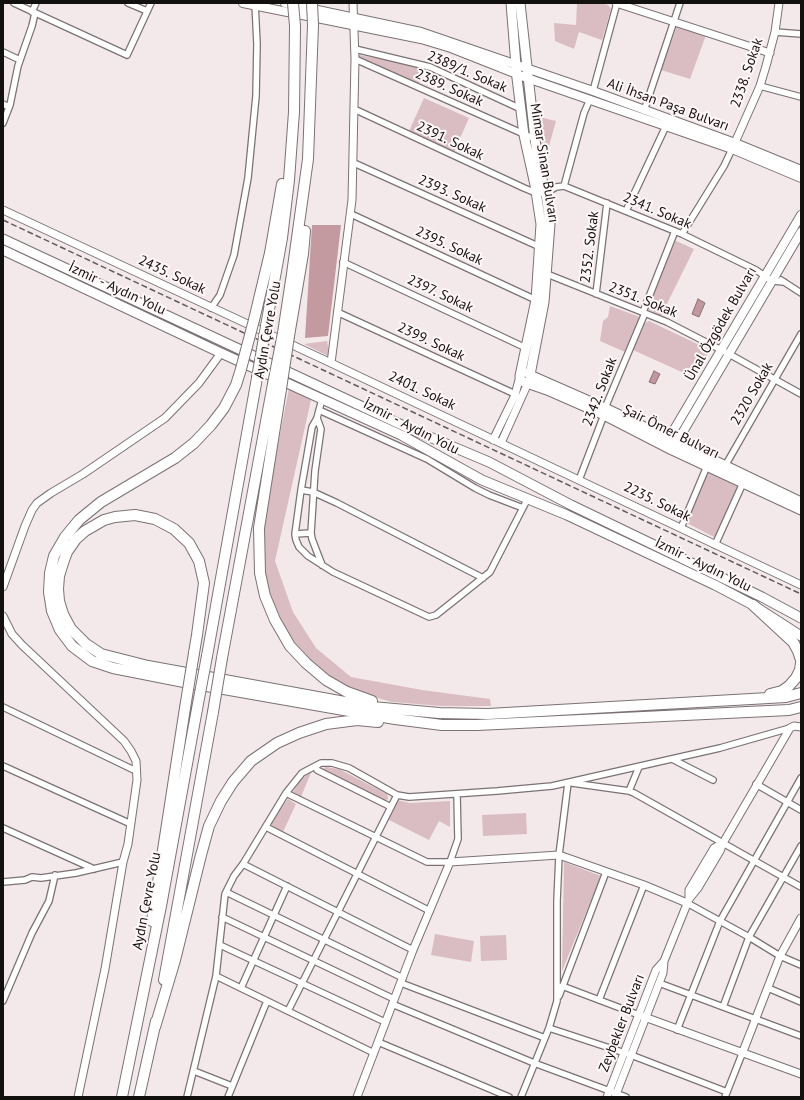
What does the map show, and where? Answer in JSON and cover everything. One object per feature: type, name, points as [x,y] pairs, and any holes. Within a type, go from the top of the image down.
[{"type":"highway","name":"Aydın Çevre Yolu","points":[[122,1097],[163,898],[284,223],[292,133],[295,26],[293,3]]},
{"type":"highway","name":"Aydın Çevre Yolu","points":[[155,1027],[222,658],[277,387],[286,334],[292,274],[308,159],[313,25],[312,3]]},
{"type":"highway","points":[[292,133],[270,253],[254,320],[236,385],[224,408],[194,443],[175,458],[101,502],[79,520],[65,537],[54,556],[50,573],[49,592],[52,611],[60,630],[72,646],[92,660],[113,668],[387,718],[442,725]]},
{"type":"highway","points":[[277,387],[259,528],[260,574],[265,596],[275,620],[290,646],[306,663],[326,680],[347,692],[370,701],[407,711]]},
{"type":"highway","points":[[136,1025],[158,878],[186,708],[194,653],[198,635],[204,584],[199,561],[189,542],[174,528],[155,519],[135,515],[115,517],[104,520],[85,531],[76,539],[67,552],[59,576],[59,601],[63,614],[71,630],[86,644],[101,654],[148,666],[372,707],[439,713],[488,714],[786,697],[801,692]]},
{"type":"highway","points":[[751,699],[782,691],[789,686],[796,678],[800,670],[801,662],[798,651],[793,642],[753,605]]},
{"type":"highway","points":[[139,1097],[155,1027],[175,960],[209,826],[233,782],[251,761],[277,743],[326,724],[357,720],[442,725],[477,725],[789,710],[801,707]]},
{"type":"main road","points":[[243,3],[255,4],[421,39],[451,48],[517,74]]},
{"type":"main road","points":[[284,3],[421,32],[516,64]]},
{"type":"main road","name":"Mimar Sinan Bulvarı","points":[[511,3],[524,135],[550,224],[542,274],[540,301],[529,379]]},
{"type":"main road","name":"Mimar Sinan Bulvarı","points":[[520,3],[527,78],[539,169],[541,224],[540,247],[542,274]]},
{"type":"main road","name":"Ali İhsan Paşa Bulvarı","points":[[516,64],[643,114],[801,170]]},
{"type":"main road","name":"Ali İhsan Paşa Bulvarı","points":[[517,74],[592,95]]},
{"type":"main road","name":"Ali İhsan Paşa Bulvarı","points":[[643,114],[666,126],[734,146],[801,178]]},
{"type":"main road","name":"Ünal Özgödek Bulvarı","points":[[725,352],[766,274],[801,215]]},
{"type":"main road","name":"Ünal Özgödek Bulvarı","points":[[670,444],[725,352],[801,232]]},
{"type":"main road","name":"İzmir - Aydın Yolu","points":[[3,239],[406,427],[478,457],[571,505],[762,597],[801,618]]},
{"type":"main road","name":"İzmir - Aydın Yolu","points":[[3,250],[221,353],[402,435],[488,482],[528,498],[715,585],[753,605],[801,636]]},
{"type":"main road","name":"Mimar Sinan Bulvarı","points":[[520,376],[526,348],[540,301]]},
{"type":"main road","name":"Şair Ömer Bulvarı","points":[[520,376],[522,373],[526,372],[529,379],[604,412],[670,444],[725,466],[801,502]]},
{"type":"main road","name":"Şair Ömer Bulvarı","points":[[670,444],[707,466],[801,510]]},
{"type":"main road","points":[[470,473],[478,457]]},
{"type":"main road","points":[[488,482],[496,466]]},
{"type":"street","points":[[14,3],[127,55],[151,3]]},
{"type":"street","points":[[3,123],[9,107],[20,60],[32,26],[33,12],[36,3]]},
{"type":"street","points":[[128,3],[147,12]]},
{"type":"street","points":[[331,363],[351,214],[354,163],[355,59],[353,3]]},
{"type":"street","points":[[540,189],[564,186],[584,113],[592,95],[616,3],[770,53]]},
{"type":"street","points":[[643,114],[680,3]]},
{"type":"street","name":"2338. Sokak","points":[[734,146],[760,86],[775,32],[779,3]]},
{"type":"street","points":[[211,308],[220,295],[234,255],[248,178],[256,96],[257,44],[255,4]]},
{"type":"street","points":[[775,32],[801,34]]},
{"type":"street","name":"2389/1. Sokak","points":[[355,49],[430,67],[521,110]]},
{"type":"street","points":[[3,52],[20,60]]},
{"type":"street","name":"2389. Sokak","points":[[355,59],[534,139]]},
{"type":"street","points":[[760,86],[801,97]]},
{"type":"street","points":[[3,104],[9,107]]},
{"type":"street","name":"2391. Sokak","points":[[354,110],[524,188],[540,189]]},
{"type":"street","points":[[626,211],[666,126]]},
{"type":"street","points":[[682,234],[724,166],[734,146]]},
{"type":"street","name":"2393. Sokak","points":[[354,163],[540,247]]},
{"type":"street","name":"2341. Sokak","points":[[564,186],[682,234],[766,274]]},
{"type":"street","name":"2352. Sokak","points":[[596,294],[607,203]]},
{"type":"street","name":"2435. Sokak","points":[[3,210],[331,363]]},
{"type":"street","name":"2395. Sokak","points":[[351,214],[540,301]]},
{"type":"street","name":"2342. Sokak","points":[[579,480],[675,231]]},
{"type":"street","name":"2397. Sokak","points":[[344,262],[526,348]]},
{"type":"street","name":"2351. Sokak","points":[[542,274],[667,322],[801,394]]},
{"type":"street","points":[[766,274],[784,282],[801,293]]},
{"type":"street","name":"2399. Sokak","points":[[337,312],[515,394]]},
{"type":"street","name":"2320 Sokak","points":[[725,466],[801,334]]},
{"type":"street","points":[[3,588],[25,526],[37,503],[83,474],[165,418],[199,383],[221,353]]},
{"type":"street","name":"2401. Sokak","points":[[331,363],[501,443]]},
{"type":"street","name":"Mimar Sinan Bulvarı","points":[[493,440],[515,394],[520,376]]},
{"type":"street","name":"Mimar Sinan Bulvarı","points":[[501,443],[529,379]]},
{"type":"street","points":[[322,399],[317,418],[312,427],[295,534],[299,547],[308,556],[333,572],[430,617],[436,615],[490,572],[528,498]]},
{"type":"street","points":[[319,410],[427,459],[475,488],[522,508]]},
{"type":"street","points":[[317,418],[321,429],[315,471],[311,533],[322,565]]},
{"type":"street","name":"2235. Sokak","points":[[501,443],[801,585]]},
{"type":"street","points":[[681,528],[707,466]]},
{"type":"street","points":[[715,545],[743,482]]},
{"type":"street","points":[[301,490],[313,492],[337,503],[483,578]]},
{"type":"street","points":[[295,534],[311,533]]},
{"type":"street","points":[[3,616],[12,634],[124,741],[136,761],[137,780],[128,844],[123,862],[105,969],[78,1097]]},
{"type":"street","points":[[3,707],[136,771]]},
{"type":"street","points":[[187,1097],[216,976],[226,892],[234,876],[243,864],[286,793],[302,773],[321,763],[332,763],[349,768],[397,795],[409,797],[457,795],[552,786],[568,783],[720,748],[794,726],[801,727]]},
{"type":"street","name":"Zeybekler Bulvarı","points":[[642,1017],[663,973],[664,961],[688,901],[698,888],[720,851],[756,784],[790,728]]},
{"type":"street","points":[[672,759],[713,780]]},
{"type":"street","points":[[3,766],[131,824]]},
{"type":"street","points":[[316,766],[317,770],[391,807]]},
{"type":"street","points":[[629,791],[639,767]]},
{"type":"street","points":[[677,1030],[720,921],[801,778]]},
{"type":"street","points":[[568,783],[629,791],[661,807],[801,887]]},
{"type":"street","points":[[557,1000],[557,901],[559,855],[568,783]]},
{"type":"street","points":[[756,784],[801,810]]},
{"type":"street","points":[[286,793],[427,862],[450,862],[559,855],[688,901],[720,921],[749,936],[780,956],[801,965]]},
{"type":"street","points":[[288,1011],[323,938],[397,795]]},
{"type":"street","points":[[357,1097],[413,950],[450,862],[458,839],[457,795]]},
{"type":"street","points":[[266,827],[430,911]]},
{"type":"street","points":[[3,828],[94,869]]},
{"type":"street","points":[[723,1007],[749,936],[801,846]]},
{"type":"street","points":[[3,882],[76,873],[123,862]]},
{"type":"street","points":[[243,864],[413,950]]},
{"type":"street","points":[[521,1097],[549,1028],[562,986],[606,872]]},
{"type":"street","points":[[3,1001],[32,933],[49,901],[55,875]]},
{"type":"street","points":[[599,1000],[644,885]]},
{"type":"street","points":[[241,988],[287,886]]},
{"type":"street","points":[[226,892],[323,938],[402,980],[545,1038]]},
{"type":"street","points":[[222,917],[313,960],[393,1002],[534,1063],[612,1094],[626,1097]]},
{"type":"street","points":[[549,1028],[628,1054],[726,1095],[780,956],[799,926],[801,918]]},
{"type":"street","points":[[220,945],[385,1022]]},
{"type":"street","name":"Zeybekler Bulvarı","points":[[612,1094],[642,1017],[656,970],[664,961]]},
{"type":"street","points":[[216,976],[374,1053]]},
{"type":"street","points":[[659,983],[801,1036]]},
{"type":"street","points":[[562,986],[742,1054],[801,1074]]},
{"type":"street","points":[[768,988],[801,1002]]},
{"type":"street","points":[[228,1097],[267,1001]]},
{"type":"street","points":[[378,1042],[510,1097]]},
{"type":"street","points":[[194,1071],[232,1086]]},
{"type":"shaded area","points":[[577,3],[602,3],[608,5],[611,9],[602,40],[579,32],[574,49],[555,41],[554,23],[576,25]]},
{"type":"shaded area","points":[[677,26],[706,35],[690,79],[661,70]]},
{"type":"shaded area","points":[[359,55],[426,67],[419,84],[358,58]]},
{"type":"shaded area","points":[[424,98],[469,118],[454,152],[409,131]]},
{"type":"shaded area","points":[[535,116],[556,121],[544,164],[542,164]]},
{"type":"shaded area","points":[[312,225],[341,225],[328,336],[305,338]]},
{"type":"shaded area","points":[[674,240],[694,249],[661,316],[646,308]]},
{"type":"shaded area","points":[[698,299],[705,303],[699,317],[692,314]]},
{"type":"shaded area","points":[[610,306],[640,317],[625,352],[600,341],[603,321],[608,317]]},
{"type":"shaded area","points":[[649,321],[710,350],[695,378],[633,350],[645,323]]},
{"type":"shaded area","points":[[327,341],[330,357],[304,344]]},
{"type":"shaded area","points":[[654,371],[660,374],[655,384],[649,382]]},
{"type":"shaded area","points":[[289,388],[311,400],[275,561],[293,612],[316,648],[351,677],[422,690],[490,699],[491,706],[441,706],[392,702],[360,693],[321,672],[301,652],[280,619],[266,581],[263,558],[264,528],[271,480]]},
{"type":"shaded area","points":[[707,471],[740,486],[716,538],[685,522]]},
{"type":"shaded area","points":[[326,767],[339,769],[387,794],[388,798],[386,804],[320,770]]},
{"type":"shaded area","points":[[312,770],[301,797],[293,792],[300,781]]},
{"type":"shaded area","points":[[288,799],[296,804],[283,832],[273,828],[271,822]]},
{"type":"shaded area","points":[[397,800],[410,803],[450,801],[450,827],[439,821],[429,840],[387,819]]},
{"type":"shaded area","points":[[526,813],[527,834],[483,836],[482,815]]},
{"type":"shaded area","points":[[564,862],[601,876],[562,971]]},
{"type":"shaded area","points":[[435,934],[474,941],[471,962],[431,955]]},
{"type":"shaded area","points":[[506,935],[507,960],[481,961],[480,936]]},
{"type":"railway","points":[[3,220],[801,594]]}]
